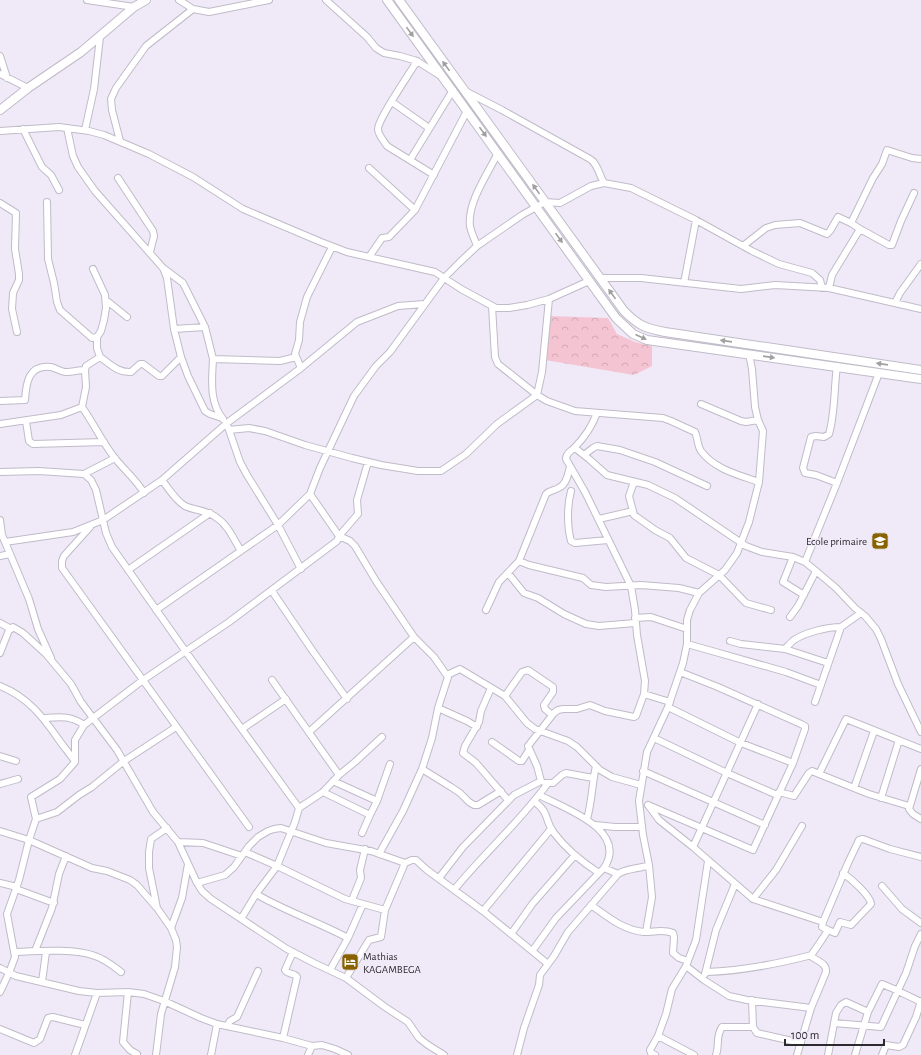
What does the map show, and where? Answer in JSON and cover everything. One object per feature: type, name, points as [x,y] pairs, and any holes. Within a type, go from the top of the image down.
[{"type":"street","points":[[87,0],[134,7]]},
{"type":"street","points":[[0,110],[28,88],[67,62],[100,37],[134,7],[146,0]]},
{"type":"street","points":[[179,0],[193,9],[209,12],[269,0]]},
{"type":"street","points":[[326,0],[367,37],[376,48],[384,53],[417,61],[444,78]]},
{"type":"street","points":[[387,0],[589,281],[616,318],[627,329],[647,340],[921,379]]},
{"type":"street","points":[[399,0],[624,311],[635,321],[647,328],[665,332],[921,370]]},
{"type":"street","points":[[120,141],[112,110],[111,99],[116,88],[146,46],[193,9]]},
{"type":"street","points":[[85,130],[94,89],[100,37]]},
{"type":"street","points":[[0,56],[7,78]]},
{"type":"street","points":[[417,61],[392,102],[378,130],[387,146],[434,175]]},
{"type":"street","points":[[0,74],[28,88]]},
{"type":"street","points":[[410,160],[453,90]]},
{"type":"street","points":[[464,91],[502,110],[590,159],[597,164],[599,174],[604,183]]},
{"type":"street","points":[[392,102],[429,128]]},
{"type":"street","points":[[369,258],[382,238],[389,237],[415,210],[468,111]]},
{"type":"street","points":[[0,131],[47,127],[85,130],[104,135],[120,141],[198,180],[243,209],[332,246],[369,258],[429,270],[492,306],[509,308],[549,300],[589,281]]},
{"type":"street","points":[[67,128],[73,156],[78,167],[95,191],[163,268],[183,283],[205,327],[213,359],[212,391],[217,409],[227,423],[243,469],[278,525],[301,569]]},
{"type":"street","points":[[23,129],[42,167],[51,175],[60,190]]},
{"type":"street","points":[[851,223],[873,178],[882,164],[887,150],[912,158],[921,159]]},
{"type":"street","points":[[477,246],[470,226],[470,216],[476,194],[498,153]]},
{"type":"street","points":[[369,168],[415,210]]},
{"type":"street","points":[[118,178],[153,231],[154,236],[150,252]]},
{"type":"street","points":[[156,610],[278,525],[310,494],[320,468],[354,396],[376,366],[390,352],[444,278],[477,246],[522,215],[545,202],[560,203],[591,186],[604,183],[631,188],[696,220],[779,264],[812,273],[826,288]]},
{"type":"street","points":[[743,246],[766,228],[775,225],[800,223],[827,234],[837,218],[851,223],[889,245],[892,245],[914,193]]},
{"type":"street","points":[[47,202],[48,259],[57,302],[60,310],[92,338],[97,337]]},
{"type":"street","points":[[0,203],[14,211],[17,216],[15,249],[19,280],[13,293],[12,309],[17,332]]},
{"type":"street","points":[[684,283],[696,220]]},
{"type":"street","points":[[826,288],[832,275],[860,229]]},
{"type":"street","points":[[301,368],[296,357],[295,350],[299,340],[300,322],[307,297],[332,246]]},
{"type":"street","points":[[895,303],[900,293],[921,264]]},
{"type":"street","points":[[163,268],[167,278],[174,329],[181,357],[188,376],[205,411],[222,418]]},
{"type":"street","points":[[93,270],[102,287],[106,300],[101,331],[97,337],[97,348],[100,357],[114,368],[123,372],[131,372],[140,364],[143,364],[159,376],[162,376],[181,357]]},
{"type":"street","points":[[600,278],[636,278],[741,288],[775,285],[826,288],[921,309]]},
{"type":"street","points":[[106,300],[127,316]]},
{"type":"street","points":[[229,430],[249,428],[265,431],[305,445],[368,462],[418,471],[441,471],[466,454],[497,424],[537,395],[542,372],[549,300]]},
{"type":"street","points":[[5,542],[73,532],[103,520],[162,480],[227,423],[283,383],[357,322],[398,306],[424,304]]},
{"type":"street","points":[[492,306],[495,356],[498,364],[537,395],[547,401],[575,411],[663,418],[671,421],[695,432],[700,449],[711,461],[738,475],[759,482]]},
{"type":"street","points":[[174,329],[205,327]]},
{"type":"street","points":[[646,932],[652,897],[649,865],[639,801],[647,752],[669,705],[680,672],[687,644],[688,614],[699,592],[719,575],[734,559],[749,522],[759,482],[763,435],[755,407],[752,369],[749,354]]},
{"type":"street","points":[[100,357],[86,366],[86,387],[82,407],[115,458],[131,474],[144,493]]},
{"type":"street","points":[[213,359],[280,361],[296,357]]},
{"type":"street","points":[[837,366],[829,434],[824,438],[816,436],[811,437],[803,468],[805,473],[837,483]]},
{"type":"street","points":[[0,401],[25,400],[26,383],[28,378],[34,371],[40,368],[48,367],[65,372],[85,370]]},
{"type":"street","points":[[805,562],[879,373]]},
{"type":"street","points":[[701,404],[741,421],[746,422],[758,420]]},
{"type":"street","points":[[0,424],[61,415],[82,407]]},
{"type":"street","points":[[492,742],[519,761],[522,761],[529,750],[529,746],[556,711],[563,709],[577,710],[590,706],[605,711],[634,717],[636,716],[644,694],[645,674],[635,620],[631,586],[599,519],[570,467],[566,456],[575,448],[591,427],[597,413]]},
{"type":"street","points":[[26,421],[29,441],[33,444],[104,442]]},
{"type":"street","points":[[584,455],[597,446],[620,450],[654,462],[708,486]]},
{"type":"street","points":[[575,448],[608,475],[648,485],[675,498],[753,550],[793,557],[805,562],[816,571],[869,620],[881,639],[898,684],[921,732]]},
{"type":"street","points":[[0,472],[39,471],[84,474],[115,458]]},
{"type":"street","points":[[0,992],[14,960],[15,952],[7,914],[17,888],[36,819],[31,798],[60,779],[75,762],[75,740],[84,725],[92,718],[143,680],[186,652],[272,591],[337,541],[339,536],[358,514],[356,500],[368,462]]},
{"type":"street","points":[[486,610],[499,582],[519,561],[542,500],[548,491],[560,488],[564,484],[570,467]]},
{"type":"street","points":[[84,474],[91,480],[96,490],[106,533],[112,547],[299,808]]},
{"type":"street","points":[[162,480],[176,499],[181,503],[188,507],[210,513],[222,522],[241,550]]},
{"type":"street","points":[[634,482],[629,496],[634,515],[655,530],[670,538],[686,558],[719,575],[746,603],[771,610]]},
{"type":"street","points":[[570,491],[569,511],[571,541],[575,543],[608,540]]},
{"type":"street","points":[[310,494],[339,536],[350,541],[355,546],[376,581],[414,637],[434,657],[448,677],[422,769],[406,805],[379,854]]},
{"type":"street","points":[[599,519],[633,511]]},
{"type":"street","points":[[128,570],[210,513]]},
{"type":"street","points":[[0,520],[5,542],[29,599],[38,629],[54,663]]},
{"type":"street","points":[[91,525],[64,556],[62,568],[249,827]]},
{"type":"street","points":[[0,556],[10,554]]},
{"type":"street","points":[[793,557],[783,582],[804,595]]},
{"type":"street","points":[[519,561],[529,566],[583,578],[591,585],[606,587],[631,586],[679,588],[699,592]]},
{"type":"street","points":[[790,617],[798,606],[816,571]]},
{"type":"street","points":[[508,572],[524,592],[538,598],[564,614],[586,624],[599,626],[651,617],[687,629]]},
{"type":"street","points":[[272,591],[347,699]]},
{"type":"street","points":[[785,649],[794,640],[830,627],[841,627],[861,613]]},
{"type":"street","points":[[0,623],[11,629],[13,627],[19,630],[54,663],[71,684],[92,718],[117,750],[153,812],[178,842],[202,891],[211,899],[293,952],[346,978],[408,1022],[419,1038],[444,1055]]},
{"type":"street","points":[[815,702],[841,627]]},
{"type":"street","points":[[0,653],[11,629]]},
{"type":"street","points":[[309,732],[414,637]]},
{"type":"street","points":[[730,641],[741,644],[785,649],[828,663]]},
{"type":"street","points":[[687,644],[786,672],[821,685]]},
{"type":"street","points":[[447,675],[460,669],[505,696],[527,723],[540,731],[577,746],[596,766],[612,777],[641,785]]},
{"type":"street","points":[[505,696],[522,672],[528,670],[553,688],[553,692],[544,704],[546,709],[552,715]]},
{"type":"street","points":[[639,801],[753,850],[793,763],[801,741],[805,726],[718,686],[680,672]]},
{"type":"street","points":[[272,680],[339,775]]},
{"type":"street","points":[[0,686],[21,697],[43,718],[75,762]]},
{"type":"street","points":[[491,688],[481,711],[477,726],[465,746],[463,753],[476,763],[508,800]]},
{"type":"street","points":[[644,694],[669,705],[741,743],[793,763]]},
{"type":"street","points":[[242,729],[286,699]]},
{"type":"street","points":[[693,847],[758,704]]},
{"type":"street","points":[[438,708],[477,726]]},
{"type":"street","points":[[43,718],[69,717],[76,719],[84,725]]},
{"type":"street","points":[[819,774],[846,719],[921,749]]},
{"type":"street","points":[[36,819],[57,812],[92,787],[124,761],[176,727]]},
{"type":"street","points":[[854,788],[874,731]]},
{"type":"street","points":[[241,919],[256,894],[276,866],[291,832],[299,808],[323,792],[339,775],[382,736]]},
{"type":"street","points":[[654,738],[727,773],[778,793],[794,796],[809,773],[812,771],[881,798],[909,806]]},
{"type":"street","points":[[881,798],[899,740]]},
{"type":"street","points":[[529,750],[537,766],[541,781]]},
{"type":"street","points":[[0,756],[16,761]]},
{"type":"street","points":[[362,833],[377,801],[390,764]]},
{"type":"street","points":[[587,819],[591,804],[593,778],[596,766]]},
{"type":"street","points":[[422,769],[451,787],[474,805],[478,805],[501,791]]},
{"type":"street","points":[[921,769],[909,806],[911,812],[921,819]]},
{"type":"street","points":[[643,771],[713,803],[765,824]]},
{"type":"street","points":[[439,878],[463,847],[508,800],[520,790],[541,781],[548,783],[556,781],[566,773],[593,778]]},
{"type":"street","points":[[0,784],[18,779]]},
{"type":"street","points":[[333,781],[377,801]]},
{"type":"street","points":[[454,890],[535,802],[548,783]]},
{"type":"street","points":[[323,792],[370,815]]},
{"type":"street","points":[[533,950],[556,918],[604,868],[608,859],[609,845],[602,831],[587,819],[539,795]]},
{"type":"street","points":[[535,802],[544,810],[551,829],[567,848],[598,873]]},
{"type":"street","points":[[648,805],[658,820],[728,876],[734,884],[753,900],[823,922]]},
{"type":"street","points":[[594,824],[615,827],[642,827]]},
{"type":"street","points":[[753,900],[776,870],[802,826]]},
{"type":"street","points":[[157,908],[149,868],[149,852],[151,840],[167,828]]},
{"type":"street","points":[[197,883],[224,875],[234,867],[258,837],[268,831],[281,828],[326,843],[366,849],[405,863],[416,860],[533,950],[548,964]]},
{"type":"street","points":[[483,911],[551,829]]},
{"type":"street","points":[[0,832],[29,840],[92,868],[107,871],[130,880],[137,885],[157,908],[171,928],[176,940],[177,954],[175,967],[164,1001],[159,1026],[156,1055]]},
{"type":"street","points":[[844,872],[867,896],[871,901],[871,904],[851,925],[840,922],[835,933],[822,927],[823,922],[844,872],[860,840],[921,857]]},
{"type":"street","points":[[178,842],[204,843],[243,854],[276,866],[345,899],[385,910]]},
{"type":"street","points":[[352,900],[361,878],[360,870],[366,849]]},
{"type":"street","points":[[511,934],[533,903],[575,855]]},
{"type":"street","points":[[35,951],[54,903],[59,874],[66,856]]},
{"type":"street","points":[[655,1055],[651,1053],[650,1050],[658,1036],[666,1014],[672,989],[687,963],[698,934],[701,903],[708,861]]},
{"type":"street","points":[[346,978],[369,940],[381,937],[385,910],[405,863]]},
{"type":"street","points":[[171,928],[182,898],[188,864]]},
{"type":"street","points":[[518,1055],[524,1028],[539,985],[540,975],[568,932],[618,874],[649,865]]},
{"type":"street","points":[[604,868],[618,874]]},
{"type":"street","points":[[0,883],[17,888],[54,903]]},
{"type":"street","points":[[704,980],[716,930],[734,884]]},
{"type":"street","points":[[882,886],[899,906],[921,923]]},
{"type":"street","points":[[256,894],[271,903],[329,928],[348,938]]},
{"type":"street","points":[[330,970],[348,938],[363,904]]},
{"type":"street","points":[[591,905],[614,922],[631,930],[646,932],[660,930],[673,933],[674,953],[687,963],[704,980],[729,996],[812,1008]]},
{"type":"street","points":[[0,915],[7,914]]},
{"type":"street","points":[[706,972],[759,967],[812,955],[828,930]]},
{"type":"street","points":[[834,1023],[881,1027],[906,973],[915,946],[921,934]]},
{"type":"street","points":[[15,952],[60,951],[91,954],[102,959],[121,972]]},
{"type":"street","points":[[42,982],[46,952]]},
{"type":"street","points":[[283,1038],[297,977],[296,975],[285,970],[293,952]]},
{"type":"street","points":[[797,1055],[826,970],[824,965],[812,955]]},
{"type":"street","points":[[0,968],[16,976],[79,991],[96,993],[128,992],[144,994],[217,1024],[283,1038],[312,1046],[322,1045],[348,1055]]},
{"type":"street","points":[[227,1026],[230,1021],[237,1017],[258,971]]},
{"type":"street","points":[[855,1055],[868,1012],[883,984],[921,1002],[903,1046],[899,1047],[885,1045],[882,1055]]},
{"type":"street","points":[[128,992],[123,1042],[130,1050],[138,1054]]},
{"type":"street","points":[[75,1055],[96,993]]},
{"type":"street","points":[[752,1000],[753,1027],[757,1032],[801,1043]]},
{"type":"street","points":[[828,1055],[837,1010],[844,1003],[868,1012]]},
{"type":"street","points":[[0,1029],[34,1043],[40,1040],[48,1018],[51,1017],[85,1025]]},
{"type":"street","points":[[211,1055],[217,1024]]},
{"type":"street","points":[[716,1055],[718,1050],[718,1038],[722,1027],[753,1027]]},
{"type":"street","points":[[658,1036],[694,1055]]},
{"type":"street","points":[[308,1055],[312,1046]]},
{"type":"green space","points":[[549,316],[608,318],[617,334],[635,342],[652,346],[652,366],[634,375],[545,360]]},
{"type":"place","name":"Ecole primaire","points":[[880,541]]},
{"type":"place","name":"Mathias KAGAMBEGA","points":[[350,962]]}]
